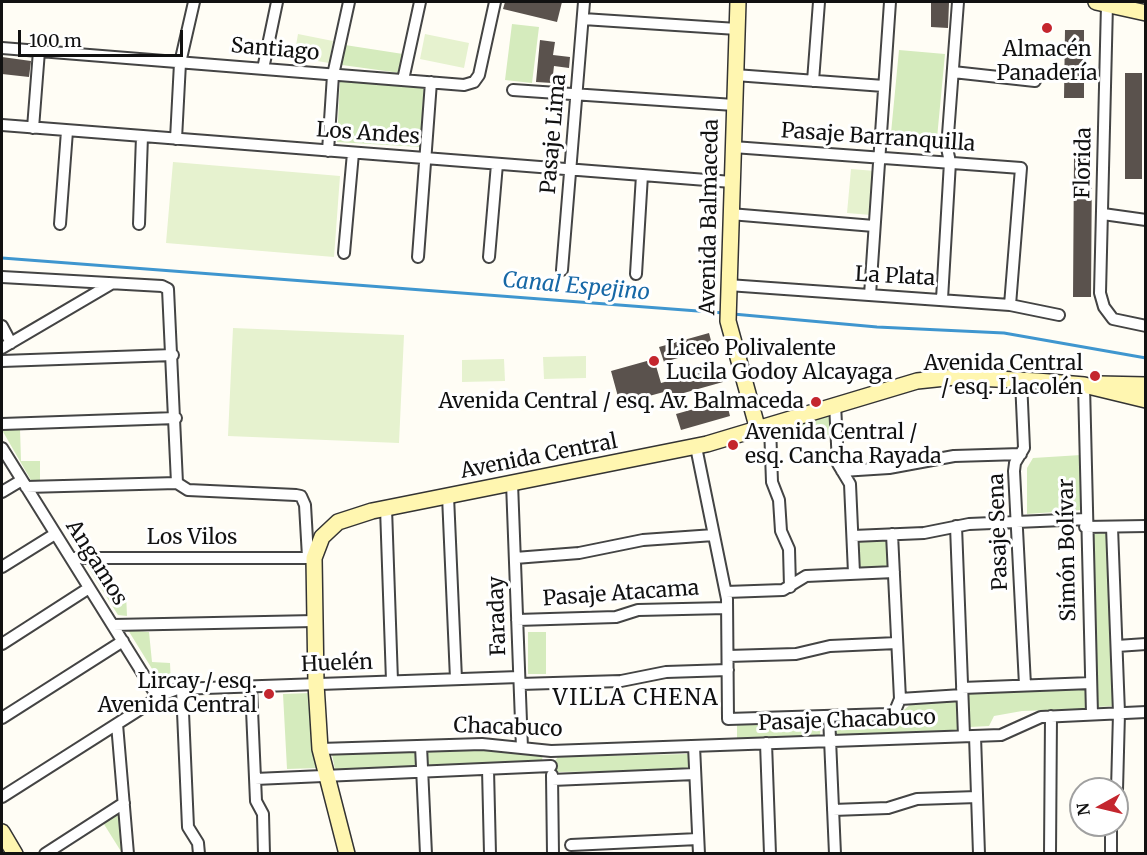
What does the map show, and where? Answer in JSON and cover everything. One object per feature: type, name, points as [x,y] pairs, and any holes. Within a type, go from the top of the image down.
[{"type":"street","points":[[176,139],[180,63],[194,2]]},
{"type":"street","points":[[263,69],[277,2]]},
{"type":"street","points":[[328,151],[333,75],[349,2]]},
{"type":"street","points":[[403,80],[420,2]]},
{"type":"street","name":"Santiago","points":[[2,48],[464,85],[474,82],[479,75],[495,2]]},
{"type":"street","name":"Pasaje Lima","points":[[562,270],[585,2]]},
{"type":"street","name":"Avenida Balmaceda","points":[[738,2],[728,321],[764,428]]},
{"type":"street","points":[[813,81],[819,2]]},
{"type":"street","points":[[870,295],[890,2]]},
{"type":"street","points":[[942,299],[950,162],[946,148],[958,2]]},
{"type":"street","points":[[1101,3],[1146,13]]},
{"type":"street","name":"Florida","points":[[1101,3],[1103,214],[1100,293],[1104,307],[1113,318],[1146,326]]},
{"type":"street","points":[[583,19],[737,29]]},
{"type":"street","points":[[33,128],[39,51]]},
{"type":"street","points":[[952,72],[1035,81]]},
{"type":"street","points":[[735,75],[884,86]]},
{"type":"street","points":[[418,257],[431,82]]},
{"type":"street","points":[[513,90],[734,105]]},
{"type":"street","name":"Los Andes","points":[[2,125],[732,182]]},
{"type":"street","points":[[60,224],[68,131]]},
{"type":"street","points":[[139,224],[142,136]]},
{"type":"street","name":"Pasaje Barranquilla","points":[[733,147],[1021,168],[1010,305]]},
{"type":"street","points":[[344,253],[353,153]]},
{"type":"street","points":[[489,257],[497,164]]},
{"type":"street","points":[[636,274],[642,175]]},
{"type":"street","points":[[730,214],[874,226]]},
{"type":"street","points":[[1103,214],[1146,220]]},
{"type":"street","points":[[2,276],[166,287],[170,295],[177,483]]},
{"type":"street","points":[[2,326],[6,346],[111,284]]},
{"type":"street","name":"La Plata","points":[[728,285],[1010,305],[1059,315]]},
{"type":"street","points":[[2,361],[173,355]]},
{"type":"street","name":"Avenida Central","points":[[347,854],[320,749],[311,558],[322,537],[338,522],[354,515],[386,508],[696,447],[898,385],[936,378],[1021,380],[1084,385],[1146,385]]},
{"type":"street","name":"Pasaje Sena","points":[[1021,380],[1024,448],[1014,471],[1025,685]]},
{"type":"street","name":"Avenida Central","points":[[1084,385],[1146,400]]},
{"type":"street","name":"Simón Bolívar","points":[[1084,385],[1092,714]]},
{"type":"street","points":[[835,404],[838,464],[850,484],[854,573]]},
{"type":"street","points":[[2,424],[176,418]]},
{"type":"street","points":[[764,428],[772,482],[779,500],[780,527],[789,549],[790,587]]},
{"type":"street","points":[[696,447],[726,592],[728,670]]},
{"type":"street","name":"Angamos","points":[[2,448],[158,698]]},
{"type":"street","points":[[842,471],[889,468],[954,456],[1021,454]]},
{"type":"street","points":[[2,492],[24,484],[177,483],[188,490],[301,496],[305,505],[311,558]]},
{"type":"street","name":"Faraday","points":[[512,483],[522,748]]},
{"type":"street","points":[[448,496],[456,679]]},
{"type":"street","points":[[386,508],[392,681]]},
{"type":"street","points":[[853,536],[933,532],[956,525],[1018,521],[1086,523],[1112,527],[1146,526]]},
{"type":"street","points":[[956,525],[962,691],[977,797],[979,854]]},
{"type":"street","points":[[1112,527],[1119,712],[1117,777]]},
{"type":"street","points":[[2,567],[55,534]]},
{"type":"street","points":[[892,534],[900,699]]},
{"type":"street","points":[[515,558],[579,553],[643,540],[714,535]]},
{"type":"street","name":"Los Vilos","points":[[71,558],[311,558]]},
{"type":"street","points":[[726,592],[779,591],[790,587],[802,577],[894,572]]},
{"type":"street","points":[[2,644],[89,588]]},
{"type":"street","name":"Pasaje Atacama","points":[[517,620],[615,617],[638,610],[727,608]]},
{"type":"street","points":[[112,625],[315,621]]},
{"type":"street","points":[[2,718],[123,641]]},
{"type":"street","points":[[728,656],[796,654],[830,646],[897,643]]},
{"type":"street","points":[[1117,646],[1146,644]]},
{"type":"street","name":"Huelén","points":[[2,796],[158,698],[182,689],[456,679],[621,681],[666,672],[728,670]]},
{"type":"street","name":"Pasaje Chacabuco","points":[[728,670],[728,719],[892,713],[900,699],[1025,685],[1091,683]]},
{"type":"street","points":[[251,687],[256,801],[262,814],[264,854]]},
{"type":"street","points":[[182,689],[188,827],[198,843],[199,854]]},
{"type":"street","points":[[1050,854],[1051,716],[1146,712]]},
{"type":"street","points":[[829,716],[835,854]]},
{"type":"street","name":"Pasaje Chacabuco","points":[[694,746],[1001,735],[1041,717],[1051,716]]},
{"type":"street","points":[[117,724],[128,854]]},
{"type":"street","points":[[766,743],[770,854]]},
{"type":"street","name":"Chacabuco","points":[[320,749],[482,744],[551,751],[694,746]]},
{"type":"street","points":[[421,746],[426,854]]},
{"type":"street","points":[[694,746],[699,854]]},
{"type":"street","points":[[551,751],[553,854]]},
{"type":"street","name":"Chacabuco","points":[[255,779],[551,766]]},
{"type":"street","points":[[488,769],[490,854]]},
{"type":"street","points":[[552,780],[695,774]]},
{"type":"street","points":[[833,810],[888,808],[917,799],[977,797]]},
{"type":"street","points":[[45,854],[124,803]]},
{"type":"street","points":[[2,832],[15,854]]},
{"type":"street","points":[[1111,854],[1112,837]]},
{"type":"street","points":[[568,851],[698,839]]},
{"type":"green space","points":[[512,24],[539,27],[532,83],[505,80]]},
{"type":"green space","points":[[298,34],[333,41],[329,63],[294,57]]},
{"type":"green space","points":[[425,34],[469,43],[464,68],[420,59]]},
{"type":"green space","points":[[345,45],[403,54],[400,73],[342,65]]},
{"type":"green space","points":[[899,50],[945,54],[937,138],[891,133]]},
{"type":"green space","points":[[340,79],[424,84],[420,147],[337,142]]},
{"type":"green space","points":[[173,162],[340,176],[334,257],[166,243]]},
{"type":"green space","points":[[851,169],[875,171],[871,215],[847,213]]},
{"type":"green space","points":[[233,328],[404,335],[399,443],[228,436]]},
{"type":"green space","points":[[586,356],[586,378],[544,379],[543,357]]},
{"type":"green space","points":[[504,359],[505,381],[462,382],[462,360]]},
{"type":"green space","points":[[831,411],[833,434],[783,441],[783,428]]},
{"type":"green space","points":[[20,429],[21,461],[40,461],[40,482],[32,482],[2,430]]},
{"type":"green space","points":[[1081,455],[1082,510],[1027,514],[1027,468],[1033,458]]},
{"type":"green space","points":[[1107,533],[1114,706],[1097,707],[1091,534]]},
{"type":"green space","points":[[888,538],[889,566],[859,568],[857,539]]},
{"type":"green space","points":[[84,561],[105,563],[108,592],[126,593],[127,616],[118,615]]},
{"type":"green space","points":[[128,630],[149,632],[152,662],[170,663],[171,685],[162,685]]},
{"type":"green space","points":[[528,632],[546,632],[546,674],[528,674]]},
{"type":"green space","points":[[1086,687],[1088,709],[1022,711],[994,716],[989,726],[970,727],[968,691]]},
{"type":"green space","points":[[310,693],[312,751],[318,768],[287,769],[283,694]]},
{"type":"green space","points":[[956,701],[959,705],[961,731],[956,733],[835,736],[837,721],[892,720],[911,704]]},
{"type":"green space","points":[[821,721],[820,736],[737,740],[737,724]]},
{"type":"green space","points":[[469,748],[543,752],[542,761],[428,766],[428,750]]},
{"type":"green space","points":[[416,751],[417,766],[335,770],[332,754]]},
{"type":"green space","points":[[688,754],[692,770],[557,772],[554,762],[558,757]]},
{"type":"green space","points":[[121,808],[127,853],[122,853],[102,821]]},
{"type":"building","points":[[505,2],[562,2],[557,22],[503,9]]},
{"type":"building","points":[[931,3],[949,3],[948,28],[931,27]]},
{"type":"building","points":[[1065,30],[1084,30],[1084,98],[1064,98]]},
{"type":"building","points":[[540,40],[555,42],[553,55],[570,57],[569,68],[554,66],[552,83],[536,82]]},
{"type":"building","points":[[2,57],[31,61],[29,77],[2,74]]},
{"type":"building","points":[[1125,73],[1142,73],[1142,179],[1125,179]]},
{"type":"building","points":[[1074,156],[1092,156],[1091,297],[1073,297]]},
{"type":"building","points":[[709,333],[713,348],[664,362],[659,347]]},
{"type":"building","points":[[654,359],[661,383],[719,367],[723,382],[673,396],[671,390],[620,404],[611,371]]},
{"type":"building","points":[[726,400],[730,416],[681,430],[676,414]]},
{"type":"waterway","name":"Canal Espejino","points":[[2,258],[724,313]]},
{"type":"waterway","name":"Canal Espejino","points":[[733,314],[877,327],[1004,333],[1146,358]]},
{"type":"place","name":"Almacén Panadería","points":[[1047,28]]},
{"type":"place","name":"Liceo Polivalente Lucila Godoy Alcayaga","points":[[654,361]]},
{"type":"place","name":"Avenida Central / esq. Llacolén","points":[[1095,376]]},
{"type":"place","name":"Avenida Central / esq. Av. Balmaceda","points":[[816,402]]},
{"type":"place","name":"Avenida Central / esq. Cancha Rayada","points":[[733,445]]},
{"type":"place","name":"Lircay / esq. Avenida Central","points":[[269,694]]},
{"type":"district","name":"VILLA CHENA","points":[[636,699]]}]
